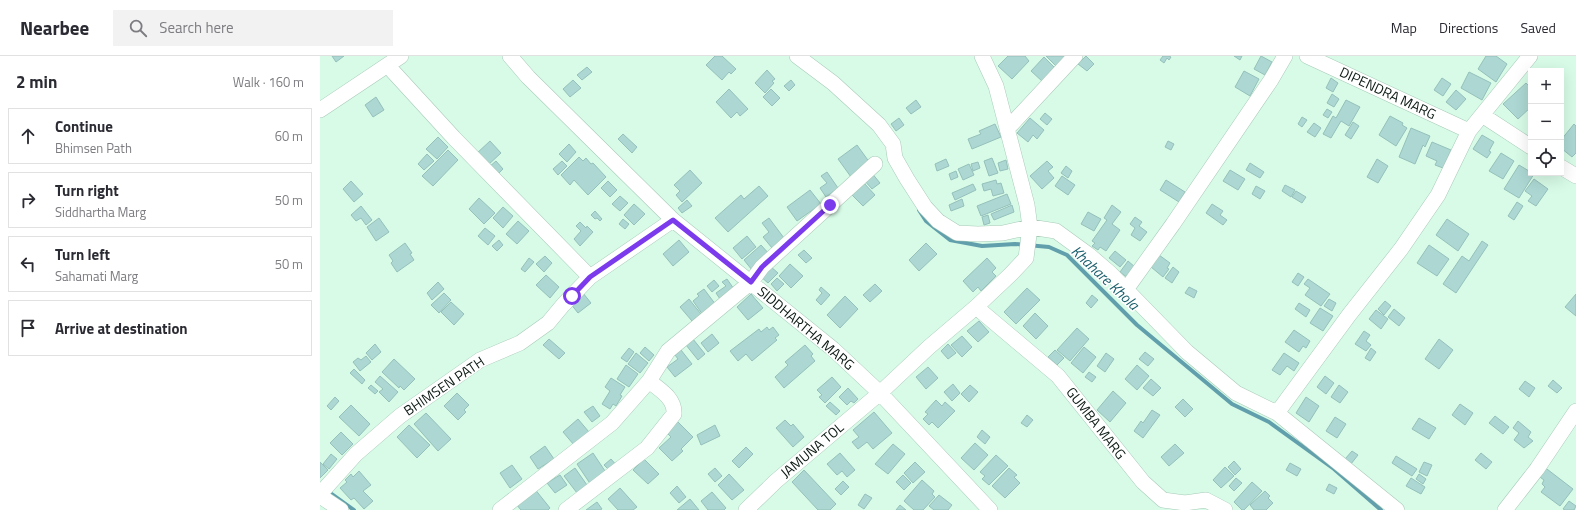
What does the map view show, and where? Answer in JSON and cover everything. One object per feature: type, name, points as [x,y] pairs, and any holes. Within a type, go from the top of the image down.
[{"type":"street","points":[[320,110],[401,56]]},
{"type":"street","name":"SIDDHARTHA MARG","points":[[510,56],[528,77],[673,220],[833,349],[880,393],[990,510]]},
{"type":"street","points":[[798,56],[833,83],[879,125],[893,144],[895,158],[907,179],[925,207],[938,221],[957,232],[978,234],[1056,231],[1089,255],[1110,273],[1187,352],[1218,378],[1236,392],[1276,413],[1397,510]]},
{"type":"street","points":[[982,56],[996,86],[1008,128],[1027,205],[1030,231]]},
{"type":"street","points":[[1008,128],[1075,56]]},
{"type":"street","points":[[1126,291],[1174,224],[1271,80],[1284,56]]},
{"type":"street","name":"DIPENDRA MARG","points":[[1308,56],[1469,131]]},
{"type":"street","points":[[1276,413],[1405,243],[1438,195],[1469,131],[1530,56]]},
{"type":"street","points":[[388,66],[454,138],[590,277]]},
{"type":"street","points":[[1482,115],[1528,145]]},
{"type":"street","points":[[500,510],[612,423],[649,381],[668,351],[751,282],[762,267],[875,164]]},
{"type":"street","points":[[1564,169],[1576,176]]},
{"type":"street","name":"BHIMSEN PATH","points":[[320,495],[356,454],[400,416],[480,360],[520,343],[548,323],[590,277],[673,220]]},
{"type":"street","name":"JAMUNA TOL","points":[[746,510],[776,481],[880,393],[1011,274],[1026,258],[1030,231]]},
{"type":"street","name":"GUMBA MARG","points":[[976,307],[1058,376],[1143,482],[1163,500],[1185,503],[1206,500],[1225,510]]},
{"type":"street","points":[[566,510],[647,448],[674,414],[675,407],[669,398],[649,381]]},
{"type":"street","points":[[1505,510],[1537,469],[1576,411]]},
{"type":"street","points":[[320,495],[340,510]]},
{"type":"building","points":[[332,56],[344,56],[336,62]]},
{"type":"building","points":[[715,56],[722,56],[736,69],[731,74],[729,72],[722,80],[706,65]]},
{"type":"building","points":[[1008,56],[1025,56],[1029,61],[1012,79],[998,66]]},
{"type":"building","points":[[1046,56],[1069,56],[1058,68]]},
{"type":"building","points":[[1086,56],[1094,64],[1087,71],[1078,64]]},
{"type":"building","points":[[1163,56],[1171,57],[1169,60],[1167,58],[1164,63],[1160,60]]},
{"type":"building","points":[[1234,56],[1242,56],[1240,60]]},
{"type":"building","points":[[1261,56],[1272,62],[1265,75],[1254,69]]},
{"type":"building","points":[[1486,56],[1496,56],[1507,64],[1496,82],[1478,69]]},
{"type":"building","points":[[1044,57],[1056,69],[1043,82],[1031,71]]},
{"type":"building","points":[[587,67],[592,72],[582,80],[577,75]]},
{"type":"building","points":[[767,70],[775,79],[772,81],[774,83],[765,93],[755,83]]},
{"type":"building","points":[[1244,71],[1259,79],[1250,96],[1235,87]]},
{"type":"building","points":[[1469,72],[1491,83],[1482,100],[1461,88]]},
{"type":"building","points":[[1331,78],[1338,83],[1333,92],[1326,88]]},
{"type":"building","points":[[1442,78],[1451,84],[1443,96],[1434,90]]},
{"type":"building","points":[[573,80],[581,88],[570,97],[563,89]]},
{"type":"building","points":[[791,80],[795,85],[789,91],[784,86]]},
{"type":"building","points":[[1526,83],[1528,85],[1528,110],[1518,119],[1503,104]]},
{"type":"building","points":[[729,89],[748,109],[740,116],[737,112],[731,118],[716,102]]},
{"type":"building","points":[[771,89],[780,98],[772,106],[763,97]]},
{"type":"building","points":[[1456,90],[1466,99],[1456,110],[1446,102]]},
{"type":"building","points":[[1332,94],[1339,99],[1334,107],[1327,103]]},
{"type":"building","points":[[376,97],[384,110],[373,117],[365,105]]},
{"type":"building","points":[[916,100],[921,107],[911,114],[906,108]]},
{"type":"building","points":[[1346,100],[1360,107],[1349,126],[1341,121],[1331,138],[1323,134],[1333,116],[1336,118]]},
{"type":"building","points":[[1327,109],[1332,112],[1328,118],[1323,115]]},
{"type":"building","points":[[1045,113],[1052,119],[1047,125],[1040,119]]},
{"type":"building","points":[[1390,116],[1403,123],[1402,125],[1407,128],[1396,146],[1379,135]]},
{"type":"building","points":[[1302,117],[1307,120],[1302,127],[1298,124]]},
{"type":"building","points":[[899,118],[904,125],[896,131],[891,124]]},
{"type":"building","points":[[1030,118],[1044,130],[1037,139],[1033,135],[1028,142],[1017,133]]},
{"type":"building","points":[[1353,122],[1359,126],[1351,139],[1345,135]]},
{"type":"building","points":[[1314,123],[1321,128],[1315,137],[1307,132]]},
{"type":"building","points":[[995,124],[1001,137],[972,149],[968,139],[981,134],[979,131]]},
{"type":"building","points":[[1574,124],[1576,126],[1576,153],[1572,157],[1564,150],[1564,136]]},
{"type":"building","points":[[1411,128],[1430,136],[1425,147],[1423,145],[1415,164],[1399,157]]},
{"type":"building","points":[[623,134],[637,147],[632,153],[618,139]]},
{"type":"building","points":[[1482,135],[1494,142],[1489,151],[1491,152],[1487,158],[1473,149]]},
{"type":"building","points":[[438,137],[448,147],[437,159],[426,149]]},
{"type":"building","points":[[490,141],[501,153],[487,166],[476,154]]},
{"type":"building","points":[[1168,141],[1174,144],[1171,150],[1165,147]]},
{"type":"building","points":[[1432,142],[1451,150],[1443,168],[1435,165],[1437,161],[1426,156]]},
{"type":"building","points":[[569,144],[576,152],[567,162],[559,154]]},
{"type":"building","points":[[857,145],[870,163],[851,177],[838,159]]},
{"type":"building","points":[[448,150],[458,160],[433,186],[422,176]]},
{"type":"building","points":[[1501,153],[1514,161],[1503,179],[1489,171]]},
{"type":"building","points":[[427,154],[434,161],[424,170],[418,164]]},
{"type":"building","points":[[579,157],[583,161],[586,158],[591,164],[593,163],[606,177],[588,195],[574,180],[570,185],[561,175]]},
{"type":"building","points":[[992,158],[998,173],[989,176],[984,161]]},
{"type":"building","points":[[946,159],[949,166],[937,171],[935,164]]},
{"type":"building","points":[[1377,159],[1388,166],[1378,183],[1367,177]]},
{"type":"building","points":[[1006,160],[1008,169],[1000,171],[998,163]]},
{"type":"building","points":[[496,161],[503,169],[497,175],[489,167]]},
{"type":"building","points":[[562,161],[567,166],[558,175],[553,169]]},
{"type":"building","points":[[1047,161],[1053,167],[1048,171],[1054,178],[1042,189],[1030,176]]},
{"type":"building","points":[[978,162],[980,168],[973,171],[971,164]]},
{"type":"building","points":[[1250,163],[1264,172],[1260,178],[1246,170]]},
{"type":"building","points":[[969,164],[974,175],[963,180],[958,169]]},
{"type":"building","points":[[1519,165],[1528,170],[1528,176],[1533,176],[1519,198],[1504,189]]},
{"type":"building","points":[[1066,166],[1072,171],[1068,178],[1061,173]]},
{"type":"building","points":[[690,170],[702,183],[682,202],[676,195],[680,191],[674,185]]},
{"type":"building","points":[[1230,170],[1245,179],[1238,190],[1223,181]]},
{"type":"building","points":[[956,171],[958,177],[951,180],[949,174]]},
{"type":"building","points":[[827,172],[838,188],[826,197],[820,188],[827,183],[821,176]]},
{"type":"building","points":[[871,172],[880,183],[872,189],[863,179]]},
{"type":"building","points":[[1062,176],[1075,185],[1068,195],[1055,186]]},
{"type":"building","points":[[1534,179],[1548,189],[1536,206],[1528,201],[1532,196],[1525,191]]},
{"type":"building","points":[[996,180],[997,184],[1001,183],[1004,193],[993,196],[991,189],[984,191],[982,184]]},
{"type":"building","points":[[1166,180],[1185,192],[1179,202],[1160,190]]},
{"type":"building","points":[[351,181],[363,194],[354,202],[343,189]]},
{"type":"building","points":[[608,181],[617,190],[610,197],[601,188]]},
{"type":"building","points":[[864,183],[875,195],[863,206],[852,195]]},
{"type":"building","points":[[973,184],[976,190],[955,200],[952,193]]},
{"type":"building","points":[[1285,185],[1295,190],[1291,197],[1282,191]]},
{"type":"building","points":[[759,186],[768,196],[728,232],[715,218],[741,195],[744,199]]},
{"type":"building","points":[[1256,186],[1265,191],[1260,199],[1252,194]]},
{"type":"building","points":[[810,190],[821,204],[797,221],[787,207]]},
{"type":"building","points":[[1296,191],[1306,197],[1302,203],[1292,197]]},
{"type":"building","points":[[1007,194],[1011,204],[981,216],[977,206]]},
{"type":"building","points":[[620,196],[628,203],[620,211],[612,204]]},
{"type":"building","points":[[479,198],[495,213],[484,224],[469,209]]},
{"type":"building","points":[[962,199],[964,206],[951,211],[949,205]]},
{"type":"building","points":[[687,200],[692,206],[682,213],[678,208]]},
{"type":"building","points":[[1517,202],[1523,206],[1514,220],[1508,216]]},
{"type":"building","points":[[634,204],[645,214],[634,225],[624,215]]},
{"type":"building","points":[[1212,204],[1223,211],[1220,215],[1227,220],[1223,225],[1206,213]]},
{"type":"building","points":[[1012,205],[1014,212],[994,220],[991,214]]},
{"type":"building","points":[[1112,205],[1121,212],[1112,224],[1120,230],[1106,251],[1100,247],[1098,250],[1092,246],[1095,243],[1092,241],[1107,220],[1104,218]]},
{"type":"building","points":[[361,206],[372,220],[366,225],[361,218],[356,221],[351,215]]},
{"type":"building","points":[[503,207],[513,216],[503,228],[493,218]]},
{"type":"building","points":[[595,211],[602,219],[600,221],[591,215]]},
{"type":"building","points":[[1088,212],[1101,219],[1094,231],[1081,224]]},
{"type":"building","points":[[988,215],[990,223],[984,225],[982,217]]},
{"type":"building","points":[[1135,217],[1142,222],[1139,226],[1147,232],[1140,241],[1131,235],[1135,228],[1130,224]]},
{"type":"building","points":[[379,218],[389,232],[376,241],[367,227]]},
{"type":"building","points":[[769,218],[784,238],[772,248],[763,237],[769,232],[762,223]]},
{"type":"building","points":[[623,219],[629,224],[625,229],[619,224]]},
{"type":"building","points":[[1447,219],[1469,234],[1458,251],[1436,235]]},
{"type":"building","points":[[518,221],[529,231],[517,244],[506,234]]},
{"type":"building","points":[[580,222],[593,232],[580,246],[574,239],[581,231],[576,226]]},
{"type":"building","points":[[485,228],[495,236],[488,245],[478,236]]},
{"type":"building","points":[[747,236],[756,247],[742,259],[733,248]]},
{"type":"building","points":[[499,240],[503,245],[497,251],[492,246]]},
{"type":"building","points":[[679,240],[689,252],[673,266],[663,254]]},
{"type":"building","points":[[1482,241],[1488,245],[1456,293],[1443,284],[1462,256],[1469,261]]},
{"type":"building","points":[[405,243],[412,253],[410,254],[414,260],[397,272],[391,263],[393,261],[389,255]]},
{"type":"building","points":[[926,243],[937,254],[919,271],[909,260]]},
{"type":"building","points":[[761,245],[770,255],[752,270],[744,260]]},
{"type":"building","points":[[1429,245],[1449,259],[1437,276],[1417,263]]},
{"type":"building","points":[[804,250],[812,258],[806,263],[798,255]]},
{"type":"building","points":[[1115,251],[1126,260],[1120,267],[1109,258]]},
{"type":"building","points":[[1159,255],[1170,263],[1167,268],[1169,269],[1163,277],[1151,267]]},
{"type":"building","points":[[545,256],[552,263],[544,272],[536,264]]},
{"type":"building","points":[[529,258],[534,262],[525,272],[521,269]]},
{"type":"building","points":[[987,258],[996,268],[992,272],[996,276],[981,291],[978,287],[973,292],[963,281]]},
{"type":"building","points":[[1128,261],[1135,267],[1128,278],[1120,272]]},
{"type":"building","points":[[790,264],[803,276],[791,288],[779,276]]},
{"type":"building","points":[[770,266],[778,273],[768,283],[760,276]]},
{"type":"building","points":[[1173,267],[1179,272],[1172,283],[1165,278]]},
{"type":"building","points":[[1298,273],[1304,277],[1298,286],[1292,282]]},
{"type":"building","points":[[546,275],[559,287],[550,298],[536,285]]},
{"type":"building","points":[[777,278],[784,284],[777,291],[771,284]]},
{"type":"building","points":[[727,279],[734,289],[720,299],[716,293],[726,286],[722,282]]},
{"type":"building","points":[[1308,279],[1330,294],[1321,306],[1305,295],[1310,288],[1304,284]]},
{"type":"building","points":[[714,280],[719,286],[712,292],[707,286]]},
{"type":"building","points":[[438,282],[444,289],[432,300],[427,293]]},
{"type":"building","points":[[875,284],[882,291],[870,302],[863,295]]},
{"type":"building","points":[[821,287],[830,295],[821,305],[816,300],[822,293],[819,290]]},
{"type":"building","points":[[1189,287],[1197,291],[1194,298],[1185,293]]},
{"type":"building","points":[[1027,288],[1040,300],[1016,324],[1004,312]]},
{"type":"building","points":[[704,289],[716,305],[703,315],[693,301],[699,296],[697,294]]},
{"type":"building","points":[[444,293],[451,300],[439,313],[431,305]]},
{"type":"building","points":[[583,293],[591,303],[578,313],[570,303]]},
{"type":"building","points":[[751,294],[763,308],[748,320],[737,307]]},
{"type":"building","points":[[1576,294],[1576,316],[1565,307]]},
{"type":"building","points":[[1092,295],[1098,300],[1091,308],[1086,303]]},
{"type":"building","points":[[845,296],[858,309],[840,328],[827,315]]},
{"type":"building","points":[[689,299],[701,314],[692,321],[680,307]]},
{"type":"building","points":[[1329,299],[1336,303],[1332,311],[1324,306]]},
{"type":"building","points":[[1385,301],[1391,306],[1384,315],[1378,309]]},
{"type":"building","points":[[451,302],[464,314],[454,325],[441,312]]},
{"type":"building","points":[[1299,303],[1310,310],[1306,317],[1295,309]]},
{"type":"building","points":[[1320,308],[1333,316],[1323,331],[1310,323]]},
{"type":"building","points":[[1394,309],[1405,318],[1399,326],[1388,317]]},
{"type":"building","points":[[1376,310],[1388,319],[1381,329],[1369,319]]},
{"type":"building","points":[[1035,313],[1048,326],[1036,339],[1023,326]]},
{"type":"building","points":[[979,321],[989,332],[978,342],[967,331]]},
{"type":"building","points":[[767,327],[769,330],[773,327],[779,335],[775,338],[777,340],[752,361],[746,354],[738,361],[730,351],[759,329],[761,332]]},
{"type":"building","points":[[1077,328],[1089,339],[1070,361],[1057,350]]},
{"type":"building","points":[[1294,330],[1310,341],[1306,348],[1303,346],[1299,352],[1285,342]]},
{"type":"building","points":[[1364,331],[1370,335],[1366,341],[1371,345],[1366,351],[1355,344]]},
{"type":"building","points":[[712,334],[719,343],[708,352],[701,343]]},
{"type":"building","points":[[962,336],[972,347],[962,357],[951,345]]},
{"type":"building","points":[[549,339],[565,353],[559,359],[543,345]]},
{"type":"building","points":[[693,339],[705,354],[698,360],[686,345]]},
{"type":"building","points":[[1439,339],[1453,350],[1439,369],[1425,359]]},
{"type":"building","points":[[375,344],[381,352],[372,360],[366,353]]},
{"type":"building","points":[[948,344],[956,353],[948,359],[941,351]]},
{"type":"building","points":[[805,345],[813,354],[811,356],[815,361],[784,388],[775,377],[788,365],[785,362]]},
{"type":"building","points":[[645,347],[654,355],[649,361],[640,353]]},
{"type":"building","points":[[1084,347],[1096,357],[1083,373],[1071,363]]},
{"type":"building","points":[[629,348],[634,352],[627,362],[621,358]]},
{"type":"building","points":[[1371,348],[1376,352],[1370,361],[1365,358]]},
{"type":"building","points":[[681,350],[692,364],[675,377],[667,367],[678,359],[675,355]]},
{"type":"building","points":[[1055,350],[1064,358],[1057,365],[1048,357]]},
{"type":"building","points":[[1145,352],[1154,359],[1148,366],[1139,359]]},
{"type":"building","points":[[636,353],[648,363],[640,373],[628,364]]},
{"type":"building","points":[[1106,353],[1114,359],[1105,372],[1097,366]]},
{"type":"building","points":[[1284,353],[1299,363],[1294,371],[1287,366],[1280,375],[1272,370]]},
{"type":"building","points":[[366,356],[371,362],[360,371],[353,362],[358,358],[361,360]]},
{"type":"building","points":[[394,359],[415,379],[404,390],[400,386],[399,388],[382,372]]},
{"type":"building","points":[[626,365],[638,374],[629,387],[617,379]]},
{"type":"building","points":[[1137,365],[1149,376],[1137,390],[1125,379]]},
{"type":"building","points":[[928,367],[938,378],[926,389],[916,377]]},
{"type":"building","points":[[354,369],[365,380],[362,384],[350,373]]},
{"type":"building","points":[[1089,372],[1096,377],[1092,382],[1085,377]]},
{"type":"building","points":[[380,376],[398,392],[389,402],[379,392],[383,389],[375,382]]},
{"type":"building","points":[[1325,376],[1334,383],[1326,394],[1317,387]]},
{"type":"building","points":[[832,377],[841,387],[825,403],[819,397],[822,395],[817,390]]},
{"type":"building","points":[[611,378],[625,387],[616,406],[613,404],[610,409],[602,404],[610,391],[605,387]]},
{"type":"building","points":[[1151,379],[1161,388],[1153,396],[1143,388]]},
{"type":"building","points":[[1553,380],[1562,388],[1557,393],[1548,386]]},
{"type":"building","points":[[1525,381],[1535,388],[1529,397],[1519,389]]},
{"type":"building","points":[[953,384],[960,393],[952,401],[944,392]]},
{"type":"building","points":[[371,385],[378,391],[375,394],[368,388]]},
{"type":"building","points":[[970,385],[978,392],[969,402],[961,394]]},
{"type":"building","points":[[1339,385],[1348,392],[1340,403],[1331,397]]},
{"type":"building","points":[[848,388],[858,399],[854,403],[851,401],[847,405],[839,397]]},
{"type":"building","points":[[1113,391],[1126,403],[1110,422],[1097,410]]},
{"type":"building","points":[[457,393],[469,405],[464,410],[466,412],[458,420],[444,406]]},
{"type":"building","points":[[335,397],[339,401],[331,410],[327,406]]},
{"type":"building","points":[[1306,397],[1319,406],[1309,422],[1296,413]]},
{"type":"building","points":[[1183,399],[1193,409],[1185,417],[1175,407]]},
{"type":"building","points":[[936,400],[942,406],[945,402],[955,411],[938,428],[932,422],[929,425],[923,419],[928,414],[925,412]]},
{"type":"building","points":[[830,402],[840,411],[836,415],[826,406]]},
{"type":"building","points":[[1460,404],[1473,413],[1465,425],[1452,415]]},
{"type":"building","points":[[351,405],[370,424],[359,436],[339,417]]},
{"type":"building","points":[[593,406],[600,416],[592,422],[584,412]]},
{"type":"building","points":[[1152,410],[1160,415],[1143,438],[1134,431],[1141,421],[1143,423]]},
{"type":"building","points":[[874,412],[892,433],[873,449],[867,442],[858,449],[852,442],[859,437],[853,430]]},
{"type":"building","points":[[426,413],[451,439],[438,451],[414,424]]},
{"type":"building","points":[[1027,415],[1033,420],[1027,427],[1021,423]]},
{"type":"building","points":[[1495,416],[1509,427],[1503,434],[1489,423]]},
{"type":"building","points":[[1335,417],[1346,424],[1337,438],[1326,431]]},
{"type":"building","points":[[1419,418],[1436,428],[1429,439],[1412,429]]},
{"type":"building","points":[[578,419],[589,432],[574,445],[563,432]]},
{"type":"building","points":[[676,420],[693,437],[681,449],[683,451],[672,461],[659,448],[671,437],[665,431]]},
{"type":"building","points":[[785,420],[791,426],[793,424],[804,437],[793,447],[776,428]]},
{"type":"building","points":[[1518,421],[1531,432],[1528,437],[1533,441],[1524,448],[1514,440],[1519,433],[1513,428]]},
{"type":"building","points":[[409,425],[430,445],[417,458],[397,437]]},
{"type":"building","points":[[715,425],[720,436],[701,445],[697,435]]},
{"type":"building","points":[[982,430],[990,437],[985,444],[977,437]]},
{"type":"building","points":[[341,432],[353,444],[342,455],[330,443]]},
{"type":"building","points":[[975,443],[988,455],[974,470],[961,458]]},
{"type":"building","points":[[893,444],[905,454],[888,474],[875,464]]},
{"type":"building","points":[[1175,444],[1184,453],[1169,466],[1161,457]]},
{"type":"building","points":[[545,446],[554,459],[538,469],[530,457]]},
{"type":"building","points":[[746,447],[753,454],[739,468],[732,461]]},
{"type":"building","points":[[1352,451],[1358,455],[1351,464],[1345,459]]},
{"type":"building","points":[[593,453],[607,474],[591,485],[577,464]]},
{"type":"building","points":[[840,453],[855,470],[847,477],[842,471],[837,475],[827,464]]},
{"type":"building","points":[[1481,453],[1492,462],[1486,469],[1475,460]]},
{"type":"building","points":[[331,454],[337,459],[329,469],[323,464]]},
{"type":"building","points":[[996,455],[1008,466],[989,485],[982,479],[985,476],[980,472]]},
{"type":"building","points":[[1396,456],[1417,469],[1412,476],[1392,463]]},
{"type":"building","points":[[611,459],[618,467],[611,472],[604,465]]},
{"type":"building","points":[[644,459],[659,474],[648,484],[633,470]]},
{"type":"building","points":[[1234,461],[1241,469],[1235,475],[1228,467]]},
{"type":"building","points":[[320,462],[328,470],[320,478]]},
{"type":"building","points":[[915,462],[925,472],[913,483],[904,473]]},
{"type":"building","points":[[1424,462],[1432,465],[1427,476],[1419,472]]},
{"type":"building","points":[[1290,463],[1301,469],[1297,476],[1286,470]]},
{"type":"building","points":[[512,465],[522,479],[510,488],[500,473]]},
{"type":"building","points":[[1543,466],[1573,489],[1560,506],[1541,492],[1545,487],[1542,484],[1544,480],[1537,475]]},
{"type":"building","points":[[1225,467],[1234,476],[1221,488],[1213,480]]},
{"type":"building","points":[[575,468],[587,485],[577,493],[564,476]]},
{"type":"building","points":[[715,468],[722,476],[715,482],[708,474]]},
{"type":"building","points":[[1009,468],[1017,475],[1014,477],[1020,483],[1005,498],[992,486]]},
{"type":"building","points":[[804,470],[836,504],[830,510],[818,510],[792,482]]},
{"type":"building","points":[[359,471],[371,485],[363,491],[373,501],[364,509],[354,498],[351,500],[340,488],[347,482],[345,480],[351,474],[353,477]]},
{"type":"building","points":[[729,474],[744,490],[732,500],[718,485]]},
{"type":"building","points":[[1419,474],[1426,479],[1423,484],[1416,479]]},
{"type":"building","points":[[560,475],[567,485],[555,493],[547,483]]},
{"type":"building","points":[[903,475],[911,483],[904,490],[896,482]]},
{"type":"building","points":[[1236,478],[1242,483],[1234,491],[1229,486]]},
{"type":"building","points":[[1411,478],[1425,487],[1421,494],[1406,486]]},
{"type":"building","points":[[922,480],[934,491],[932,494],[935,497],[923,510],[914,510],[904,501]]},
{"type":"building","points":[[843,481],[849,487],[841,495],[835,489]]},
{"type":"building","points":[[1252,482],[1262,491],[1244,510],[1242,510],[1234,502]]},
{"type":"building","points":[[1329,484],[1337,488],[1334,494],[1326,490]]},
{"type":"building","points":[[677,486],[686,497],[679,503],[670,493]]},
{"type":"building","points":[[534,488],[550,508],[548,510],[521,510],[515,503]]},
{"type":"building","points":[[620,488],[637,507],[633,510],[618,510],[608,499]]},
{"type":"building","points":[[1265,491],[1270,496],[1268,498],[1273,503],[1266,510],[1254,510],[1250,505]]},
{"type":"building","points":[[712,492],[726,508],[724,510],[708,510],[701,501]]},
{"type":"building","points":[[865,494],[872,498],[864,509],[858,505]]},
{"type":"building","points":[[939,495],[952,505],[948,510],[934,510],[929,506]]},
{"type":"building","points":[[690,499],[699,510],[677,510]]},
{"type":"building","points":[[1569,501],[1576,506],[1574,510],[1563,509]]},
{"type":"building","points":[[597,502],[602,509],[586,510]]},
{"type":"building","points":[[900,505],[906,510],[896,510]]},
{"type":"waterway","name":"Khahare Khola","points":[[919,210],[926,221],[950,240],[982,246],[1015,244],[1049,247],[1067,255],[1137,325],[1232,404],[1269,422],[1334,469],[1381,510]]},
{"type":"waterway","points":[[329,492],[354,510]]},
{"type":"route","points":[[572,296],[590,277],[673,220],[751,282],[762,267],[830,205]]}]
